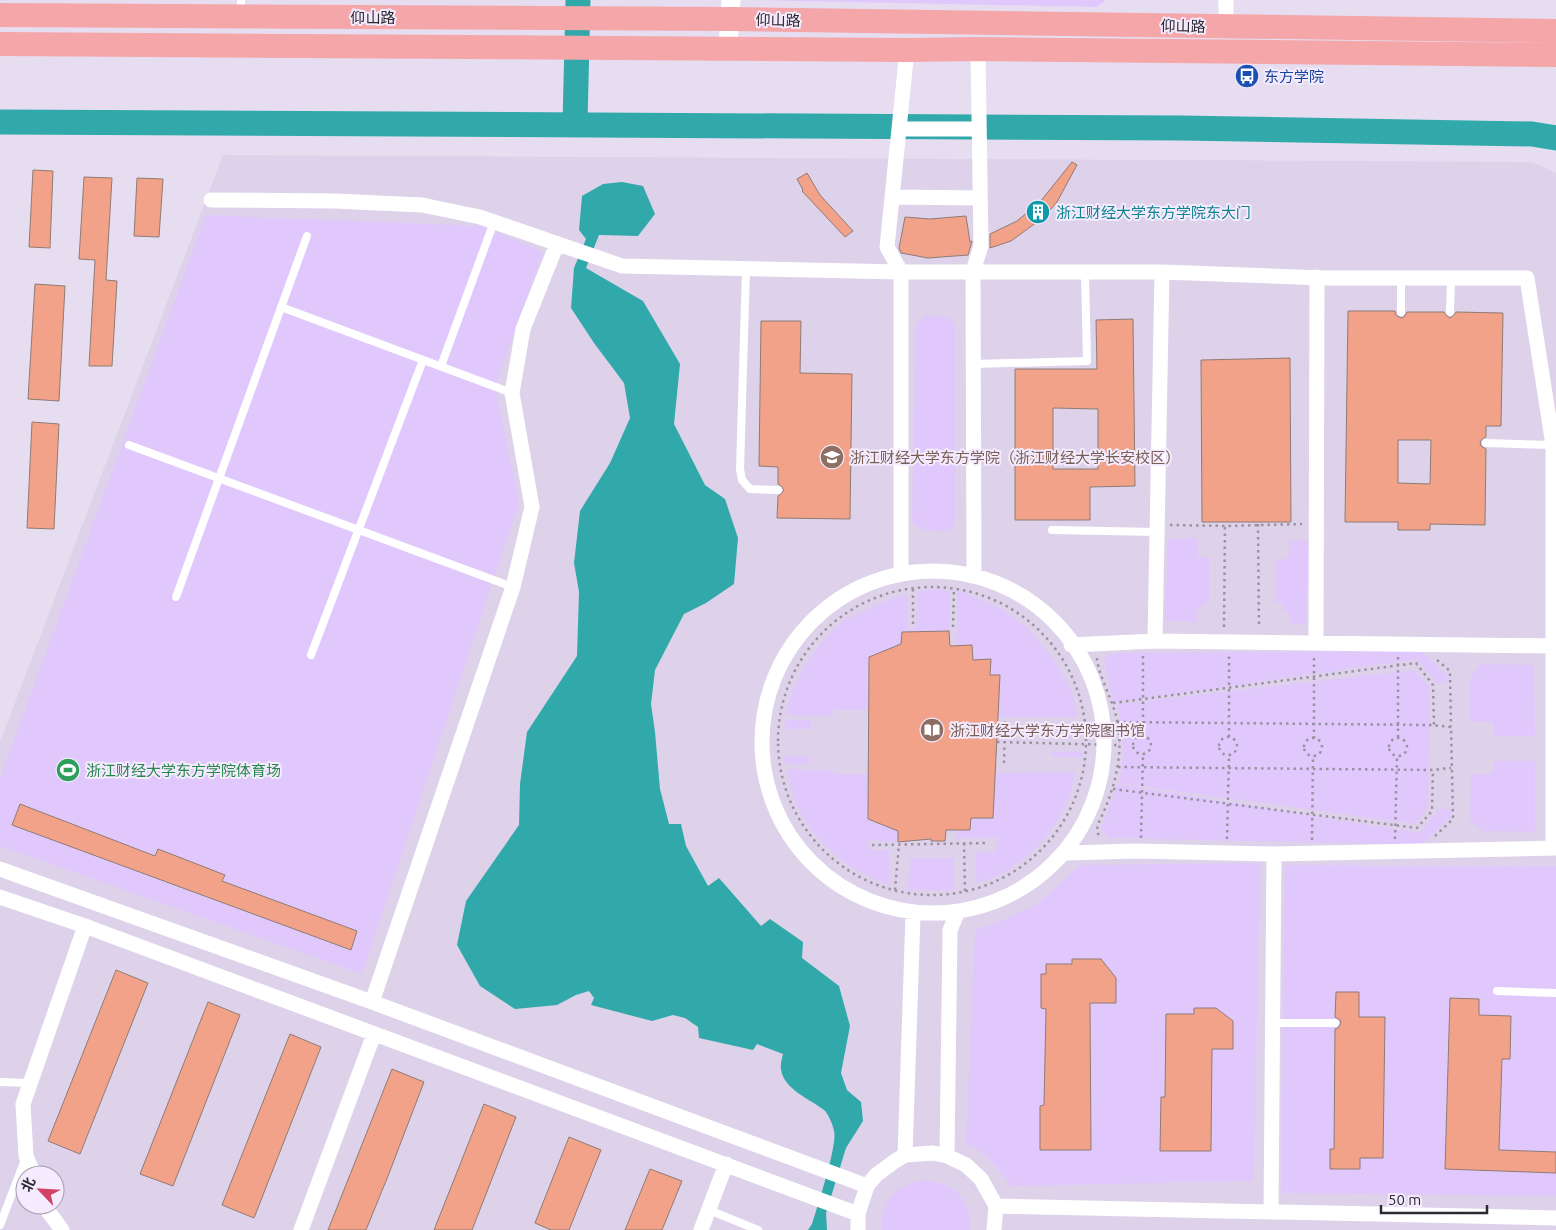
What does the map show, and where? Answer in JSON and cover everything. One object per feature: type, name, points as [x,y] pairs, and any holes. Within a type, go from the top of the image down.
[{"type":"main road","name":"仰山路","points":[[0,15],[232,10],[523,18],[629,18],[730,10],[1226,27],[1556,31]]},
{"type":"main road","name":"仰山路","points":[[0,44],[728,48],[906,59],[1556,55]]},
{"type":"street","points":[[1226,0],[1226,27]]},
{"type":"street","points":[[728,48],[730,10]]},
{"type":"street","points":[[974,573],[974,271],[981,246],[978,58]]},
{"type":"street","points":[[901,569],[901,272],[887,247],[906,59]]},
{"type":"street","points":[[899,129],[979,129]]},
{"type":"street","points":[[892,197],[980,198]]},
{"type":"street","points":[[211,200],[422,204],[480,217],[622,266],[746,270],[1162,272],[1317,277],[1527,278],[1553,445],[1555,708],[1553,847],[1556,848]]},
{"type":"street","points":[[372,1002],[513,587],[532,507],[512,393],[523,329],[557,244]]},
{"type":"street","points":[[1149,645],[1161,528],[1162,272]]},
{"type":"street","points":[[1315,650],[1317,277]]},
{"type":"street","points":[[901,569],[974,573],[1040,608],[1082,657],[1102,708],[1111,744],[1106,757],[1096,806],[1067,853],[1010,894],[957,914],[913,915],[838,882],[783,828],[758,753],[773,670],[824,608],[901,569]]},
{"type":"street","points":[[1072,645],[1149,645],[1223,642],[1259,643],[1315,650],[1398,644],[1554,646]]},
{"type":"street","points":[[1067,853],[1136,851],[1274,854],[1556,848]]},
{"type":"street","points":[[1271,1212],[1274,854]]},
{"type":"street","points":[[0,869],[372,1002],[868,1186]]},
{"type":"street","points":[[0,897],[85,926],[858,1214]]},
{"type":"street","points":[[948,1156],[950,930],[957,914]]},
{"type":"street","points":[[905,1155],[913,915]]},
{"type":"street","points":[[30,1165],[26,1156],[23,1104],[85,926]]},
{"type":"street","points":[[301,1230],[374,1034]]},
{"type":"street","points":[[858,1230],[858,1214],[868,1186],[876,1175],[905,1155],[933,1153],[948,1156],[966,1165],[981,1179],[996,1206],[994,1230]]},
{"type":"street","points":[[701,1230],[726,1164]]},
{"type":"street","points":[[996,1206],[1556,1218]]},
{"type":"street","points":[[51,1215],[62,1230]]},
{"type":"lane","points":[[441,366],[491,230]]},
{"type":"lane","points":[[176,597],[308,236]]},
{"type":"lane","points":[[746,270],[740,469],[742,480],[750,489],[778,490]]},
{"type":"lane","points":[[974,364],[1087,362],[1085,272]]},
{"type":"lane","points":[[1401,278],[1401,312]]},
{"type":"lane","points":[[1450,312],[1451,278]]},
{"type":"lane","points":[[281,307],[512,393]]},
{"type":"lane","points":[[311,655],[424,360]]},
{"type":"lane","points":[[1486,443],[1553,445]]},
{"type":"lane","points":[[130,445],[513,587]]},
{"type":"lane","points":[[1052,530],[1161,528]]},
{"type":"lane","points":[[1496,992],[1556,993]]},
{"type":"lane","points":[[1272,1023],[1335,1023]]},
{"type":"lane","points":[[0,1082],[30,1083]]},
{"type":"lane","points":[[0,1225],[26,1156]]},
{"type":"lane","points":[[709,1210],[758,1230]]},
{"type":"path","points":[[1258,524],[1259,643]]},
{"type":"path","points":[[1161,528],[1316,524]]},
{"type":"path","points":[[1225,526],[1223,642],[1224,648],[1229,648],[1229,737]]},
{"type":"path","points":[[929,586],[978,592],[1021,614],[1056,648],[1079,691],[1087,740],[1078,792],[1051,839],[1011,874],[961,894],[908,895],[857,878],[815,844],[788,798],[777,746],[783,698],[804,653],[838,618],[881,594],[913,588],[929,586]]},
{"type":"path","points":[[913,588],[913,627]]},
{"type":"path","points":[[953,627],[954,589]]},
{"type":"path","points":[[1398,644],[1398,738]]},
{"type":"path","points":[[1143,737],[1143,699],[1149,645]]},
{"type":"path","points":[[1314,738],[1315,650]]},
{"type":"path","points":[[1100,652],[1096,660],[1115,711],[1117,722],[1111,744],[1118,767],[1113,789],[1098,824],[1098,836],[1103,841]]},
{"type":"path","points":[[1432,839],[1453,819],[1450,671],[1437,659]]},
{"type":"path","points":[[1113,702],[1416,663],[1433,685],[1434,725]]},
{"type":"path","points":[[1004,763],[1006,720]]},
{"type":"path","points":[[1117,722],[1434,725],[1450,727]]},
{"type":"path","points":[[1143,737],[1149,740],[1151,745],[1149,751],[1143,754],[1136,751],[1133,746],[1135,740],[1143,737]]},
{"type":"path","points":[[1229,737],[1235,740],[1237,746],[1235,751],[1229,755],[1222,752],[1220,746],[1223,739],[1229,737]]},
{"type":"path","points":[[1314,738],[1320,742],[1322,747],[1320,752],[1313,756],[1306,753],[1304,748],[1307,740],[1314,738]]},
{"type":"path","points":[[1398,738],[1405,742],[1407,747],[1403,754],[1397,756],[1389,748],[1392,740],[1398,738]]},
{"type":"path","points":[[997,742],[1111,744]]},
{"type":"path","points":[[1141,842],[1143,754]]},
{"type":"path","points":[[1227,843],[1229,755]]},
{"type":"path","points":[[1311,844],[1313,756]]},
{"type":"path","points":[[1395,845],[1397,756]]},
{"type":"path","points":[[1118,767],[1433,770],[1452,768]]},
{"type":"path","points":[[1113,789],[1417,828],[1432,811],[1433,770]]},
{"type":"path","points":[[964,843],[965,892]]},
{"type":"path","points":[[872,845],[989,843]]},
{"type":"path","points":[[895,891],[899,844]]},
{"type":"shaded area","points":[[751,0],[1106,0],[1097,7]]},
{"type":"shaded area","name":"浙江财经大学东方学院（浙江财经大学长安校区）","points":[[223,155],[1532,162],[1556,173],[1556,1230],[0,1230],[0,742]]},
{"type":"shaded area","points":[[622,182],[643,186],[655,214],[638,236],[599,235],[586,268],[643,301],[680,364],[674,424],[705,485],[725,499],[738,538],[734,584],[706,603],[684,614],[655,670],[651,704],[660,789],[669,824],[681,824],[686,846],[708,886],[719,878],[761,926],[770,919],[803,942],[802,958],[839,986],[850,1026],[841,1073],[847,1090],[861,1102],[863,1121],[846,1148],[826,1213],[827,1230],[808,1230],[812,1224],[830,1161],[834,1138],[833,1128],[829,1116],[824,1110],[798,1093],[787,1082],[781,1067],[783,1054],[757,1044],[753,1050],[699,1038],[698,1027],[685,1018],[673,1015],[652,1021],[591,1005],[594,998],[589,991],[576,995],[557,1005],[515,1009],[480,986],[457,945],[466,901],[519,825],[520,784],[527,732],[577,656],[579,592],[574,563],[580,511],[610,463],[630,418],[624,383],[571,308],[574,268],[586,239],[579,230],[582,196],[603,184]]},
{"type":"shaded area","points":[[206,215],[482,226],[543,252],[495,386],[519,503],[362,974],[0,846],[0,778]]},
{"type":"shaded area","points":[[925,315],[949,317],[955,324],[955,521],[952,529],[947,531],[918,528],[912,522],[916,326]]},
{"type":"shaded area","points":[[1197,538],[1197,556],[1209,558],[1209,602],[1203,602],[1201,608],[1197,608],[1196,622],[1165,621],[1168,539]]},
{"type":"shaded area","points":[[1290,540],[1308,540],[1306,624],[1292,624],[1289,621],[1288,611],[1283,610],[1283,604],[1275,602],[1276,560],[1288,558]]},
{"type":"shaded area","points":[[935,589],[949,591],[949,631],[929,632],[919,639],[919,631],[903,632],[901,644],[869,657],[867,710],[833,710],[834,716],[787,715],[793,691],[806,665],[813,653],[840,623],[882,602],[908,594],[908,629],[916,629],[917,592]]},
{"type":"shaded area","points":[[958,590],[1000,608],[1028,628],[1052,658],[1071,690],[1078,717],[998,717],[1000,676],[990,675],[991,659],[973,660],[972,645],[956,646]]},
{"type":"shaded area","points":[[1422,651],[1447,676],[1449,681],[1437,684],[1417,659],[1113,703],[1104,659],[1113,653]]},
{"type":"shaded area","points":[[1481,664],[1534,665],[1535,736],[1494,736],[1494,722],[1470,722],[1470,678]]},
{"type":"shaded area","points":[[1414,670],[1430,688],[1428,808],[1415,824],[1118,783],[1122,765],[1123,744],[1117,704]]},
{"type":"shaded area","points":[[786,720],[811,720],[811,729],[784,729]]},
{"type":"shaded area","points":[[1052,732],[1082,732],[1082,737],[1052,738]]},
{"type":"shaded area","points":[[1083,751],[1083,757],[1052,757],[1052,752]]},
{"type":"shaded area","points":[[783,756],[810,756],[810,764],[786,764]]},
{"type":"shaded area","points":[[1494,761],[1535,761],[1535,832],[1482,831],[1470,820],[1471,774],[1493,774]]},
{"type":"shaded area","points":[[787,769],[833,770],[833,774],[868,774],[868,819],[898,831],[898,842],[868,840],[869,850],[889,850],[889,885],[858,871],[831,851],[819,839],[800,812],[792,793]]},
{"type":"shaded area","points":[[1076,772],[1060,816],[1042,842],[1018,863],[991,878],[976,883],[976,853],[994,852],[999,837],[956,839],[957,829],[970,830],[971,818],[993,818],[995,773]]},
{"type":"shaded area","points":[[1117,784],[1419,833],[1440,808],[1452,811],[1450,817],[1422,845],[1110,838],[1101,829]]},
{"type":"shaded area","points":[[910,858],[954,858],[953,890],[908,890]]},
{"type":"shaded area","points":[[1260,863],[1254,1181],[1011,1186],[992,1162],[966,1143],[975,930],[1036,905],[1081,865]]},
{"type":"shaded area","points":[[1285,865],[1556,866],[1556,1196],[1281,1193]]},
{"type":"shaded area","points":[[923,1180],[952,1188],[964,1200],[970,1218],[970,1230],[882,1230],[884,1210],[892,1196],[905,1186]]},
{"type":"building","points":[[1072,162],[1077,165],[1057,202],[1044,217],[1011,241],[990,248],[990,234],[1017,221],[1040,202]]},
{"type":"building","points":[[33,170],[53,171],[50,248],[29,247]]},
{"type":"building","points":[[807,173],[820,195],[853,231],[845,237],[802,191],[797,179]]},
{"type":"building","points":[[84,177],[112,178],[106,280],[117,281],[112,366],[89,366],[95,260],[79,259]]},
{"type":"building","points":[[137,178],[163,179],[159,237],[134,236]]},
{"type":"building","points":[[966,216],[970,242],[972,241],[968,255],[928,258],[901,253],[899,248],[905,217],[930,219]]},
{"type":"building","points":[[35,284],[65,286],[59,401],[28,399]]},
{"type":"building","points":[[1348,311],[1395,311],[1396,315],[1401,318],[1407,312],[1444,312],[1450,318],[1456,312],[1503,313],[1501,426],[1486,426],[1486,437],[1480,442],[1481,446],[1486,449],[1485,525],[1430,524],[1430,530],[1398,530],[1398,522],[1345,522]],"holes":[[[1398,440],[1431,440],[1430,484],[1398,483]]]},
{"type":"building","points":[[1133,319],[1135,486],[1090,487],[1090,520],[1015,520],[1015,369],[1097,369],[1096,320]],"holes":[[[1053,408],[1098,409],[1098,469],[1053,469]]]},
{"type":"building","points":[[761,321],[801,321],[800,373],[852,374],[850,519],[777,518],[778,496],[784,490],[778,484],[778,467],[759,466]]},
{"type":"building","points":[[1290,358],[1291,522],[1202,522],[1201,360]]},
{"type":"building","points":[[32,422],[59,424],[54,529],[27,528]]},
{"type":"building","name":"浙江财经大学东方学院图书馆","points":[[949,631],[950,646],[972,645],[973,660],[991,659],[990,675],[1000,675],[993,818],[971,818],[970,830],[946,830],[945,841],[931,841],[931,839],[898,842],[898,831],[868,819],[869,657],[901,644],[902,632]]},
{"type":"building","points":[[20,804],[155,856],[158,849],[225,875],[222,881],[357,931],[351,950],[12,825]]},
{"type":"building","points":[[1072,959],[1101,959],[1116,978],[1116,1003],[1090,1003],[1091,1150],[1040,1150],[1040,1106],[1044,1105],[1046,1009],[1041,1008],[1041,974],[1046,974],[1046,964],[1072,964]]},
{"type":"building","points":[[116,970],[148,983],[80,1154],[48,1141]]},
{"type":"building","points":[[1336,992],[1359,992],[1359,1017],[1385,1017],[1383,1158],[1360,1158],[1360,1169],[1330,1169],[1330,1149],[1334,1149],[1335,1029],[1341,1023],[1335,1017]]},
{"type":"building","points":[[1450,998],[1479,999],[1479,1015],[1511,1016],[1510,1059],[1502,1059],[1499,1150],[1556,1152],[1556,1173],[1445,1169]]},
{"type":"building","points":[[208,1002],[240,1015],[173,1186],[140,1174]]},
{"type":"building","points":[[1194,1008],[1216,1008],[1233,1021],[1233,1049],[1212,1049],[1211,1151],[1160,1151],[1161,1097],[1165,1097],[1166,1014],[1194,1014]]},
{"type":"building","points":[[290,1034],[321,1047],[254,1218],[222,1205]]},
{"type":"building","points":[[392,1069],[424,1082],[388,1176],[366,1230],[328,1230]]},
{"type":"building","points":[[484,1104],[516,1117],[472,1230],[434,1230]]},
{"type":"building","points":[[569,1137],[601,1150],[569,1230],[551,1230],[535,1223]]},
{"type":"building","points":[[650,1169],[682,1181],[662,1230],[625,1230]]},
{"type":"waterway","points":[[575,124],[578,0]]},
{"type":"waterway","points":[[0,122],[1181,128],[1532,134],[1556,138]]},
{"type":"place","name":"东方学院","points":[[1247,76]]},
{"type":"place","name":"浙江财经大学东方学院东大门","points":[[1038,212]]},
{"type":"place","name":"浙江财经大学东方学院（浙江财经大学长安校区）","points":[[832,457]]},
{"type":"place","name":"浙江财经大学东方学院图书馆","points":[[932,730]]},
{"type":"place","name":"浙江财经大学东方学院体育场","points":[[68,770]]}]
